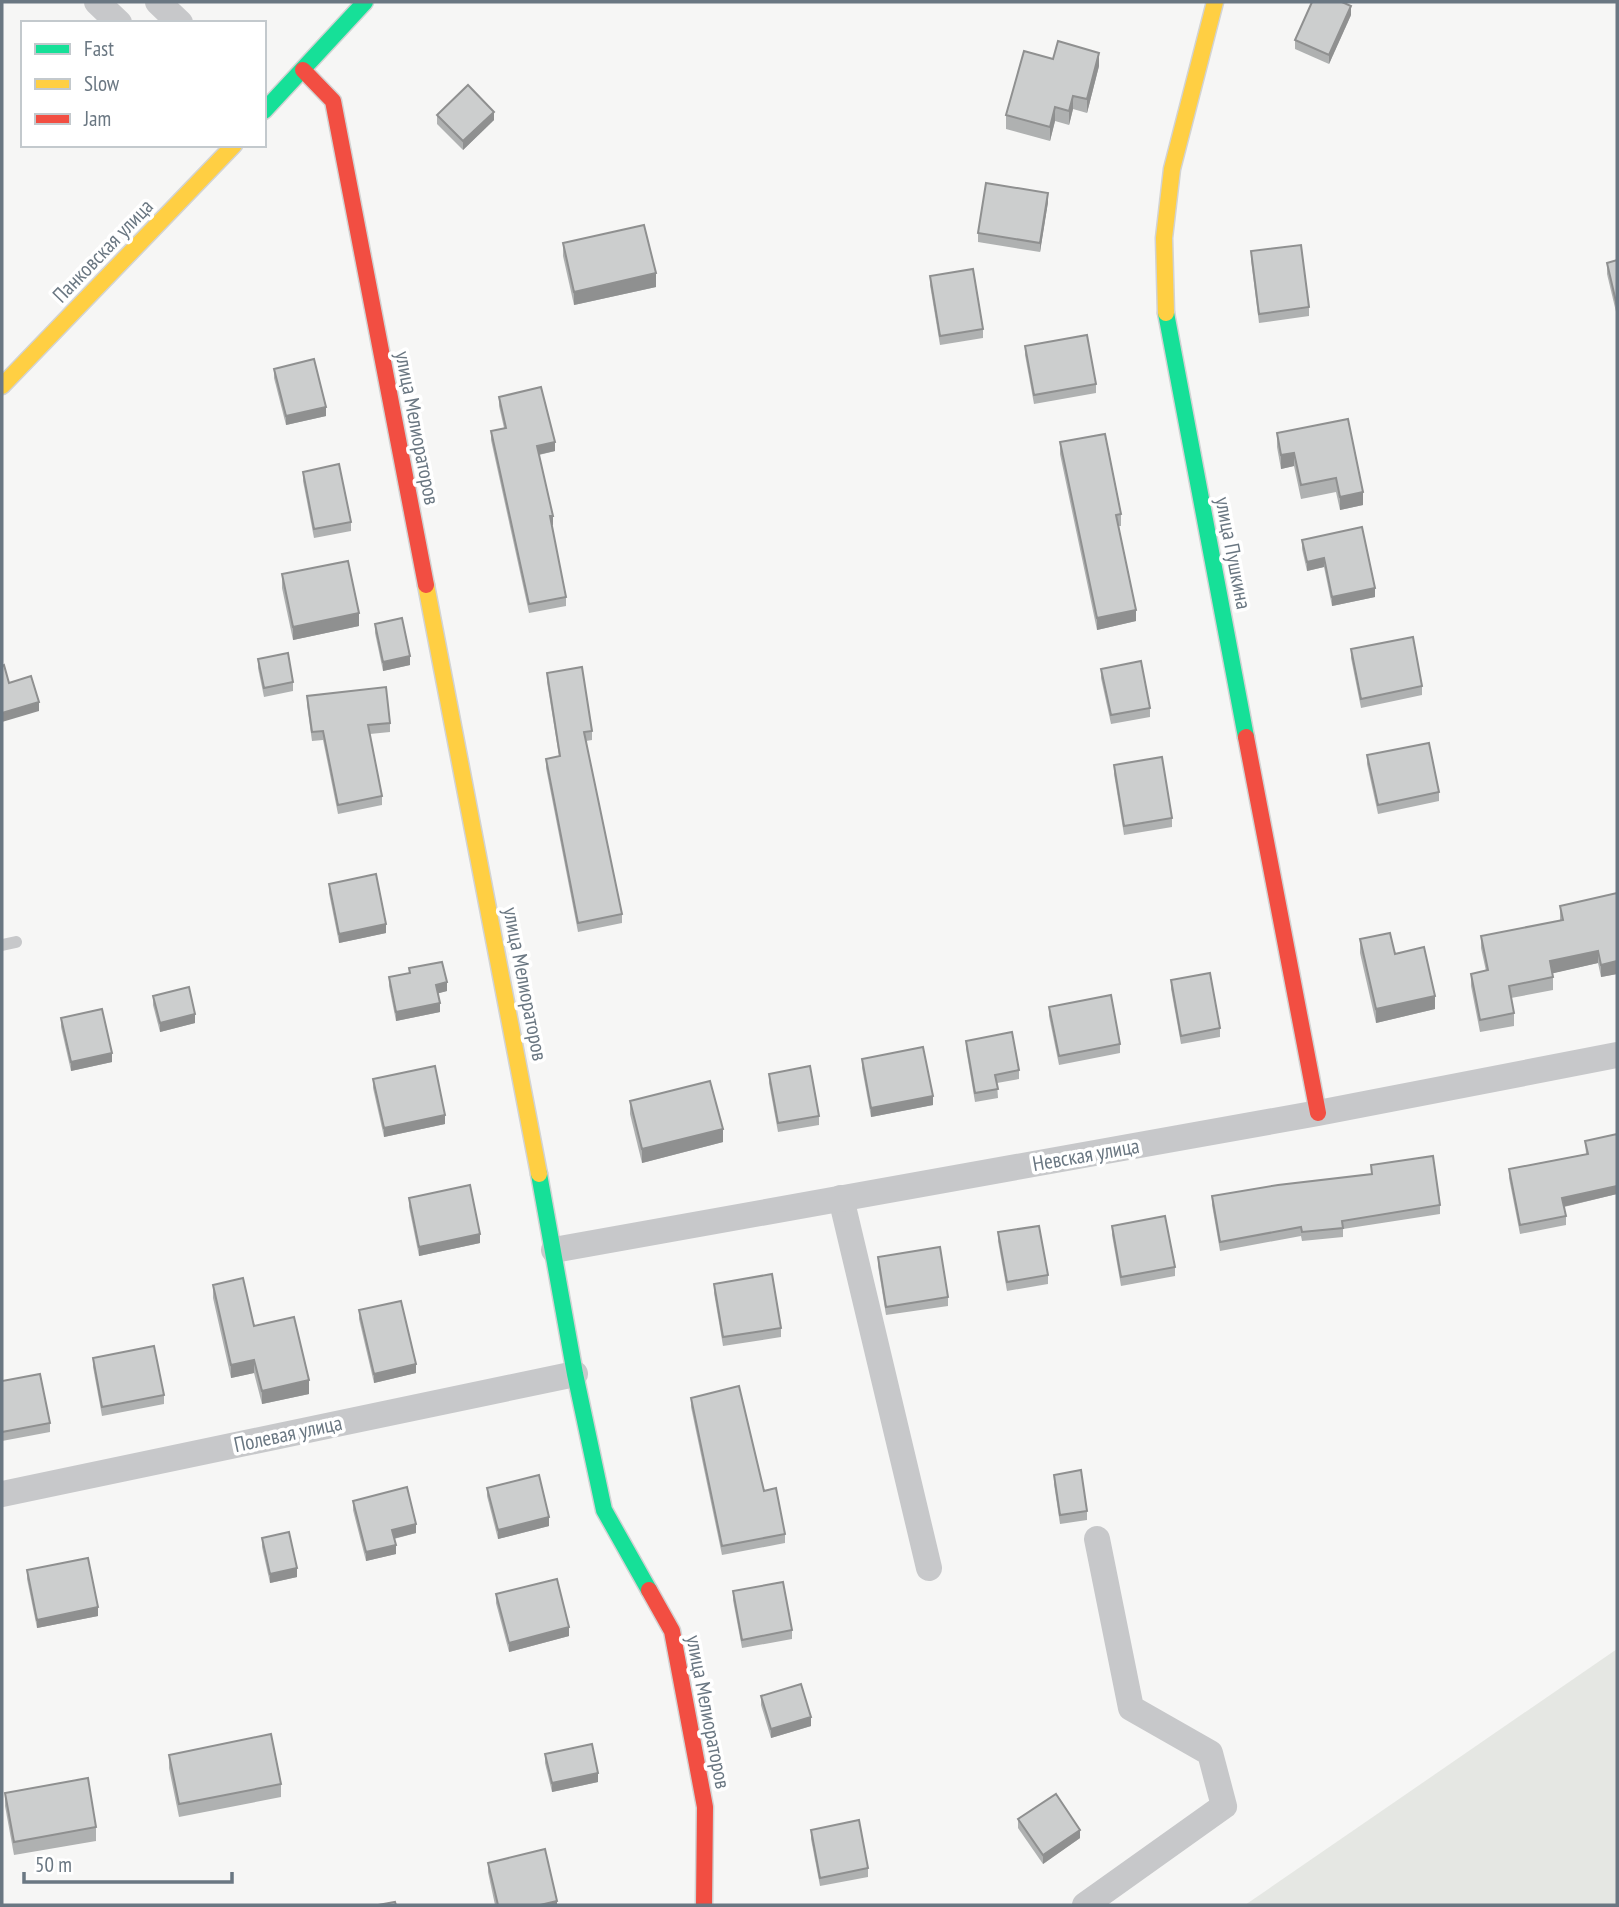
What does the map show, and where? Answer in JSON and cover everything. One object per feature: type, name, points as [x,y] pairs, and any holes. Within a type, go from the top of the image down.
[{"type":"street","points":[[97,2],[117,21]]},
{"type":"street","points":[[158,2],[178,21]]},
{"type":"street","points":[[266,107],[365,2]]},
{"type":"street","name":"улица Пушкина","points":[[1215,2],[1172,169],[1164,237],[1166,315],[1318,1113]]},
{"type":"street","name":"улица Мелиораторов","points":[[303,70],[333,101],[554,1250],[575,1374],[604,1510],[672,1631],[705,1807],[704,1905]]},
{"type":"street","name":"Панковская улица","points":[[2,386],[232,147]]},
{"type":"street","name":"Невская улица","points":[[554,1250],[1318,1113],[1617,1055]]},
{"type":"street","points":[[841,1198],[929,1567]]},
{"type":"street","name":"Полевая улица","points":[[2,1494],[575,1374]]},
{"type":"street","points":[[1085,1905],[1224,1806],[1210,1753],[1131,1708],[1097,1539]]},
{"type":"lane","points":[[2,945],[16,942]]},
{"type":"shaded area","points":[[1617,1649],[1617,1905],[1245,1905]]},
{"type":"building","points":[[1312,2],[1342,2],[1351,6],[1329,55],[1295,40]]},
{"type":"building","points":[[1058,41],[1099,53],[1087,99],[1073,96],[1069,111],[1055,107],[1050,127],[1006,115],[1024,51],[1053,59]]},
{"type":"building","points":[[468,85],[494,112],[463,141],[437,115]]},
{"type":"building","points":[[986,183],[1048,193],[1040,243],[978,233]]},
{"type":"building","points":[[644,225],[656,273],[574,292],[563,243]]},
{"type":"building","points":[[1301,245],[1309,307],[1259,314],[1251,251]]},
{"type":"building","points":[[1617,260],[1617,306],[1607,263]]},
{"type":"building","points":[[973,269],[983,329],[940,336],[930,276]]},
{"type":"building","points":[[1087,335],[1096,384],[1034,395],[1025,346]]},
{"type":"building","points":[[314,359],[326,407],[286,416],[274,369]]},
{"type":"building","points":[[541,387],[555,442],[537,446],[553,516],[550,516],[566,597],[529,604],[491,431],[506,428],[499,397]]},
{"type":"building","points":[[1348,419],[1363,492],[1340,497],[1336,478],[1301,485],[1294,453],[1281,455],[1277,433]]},
{"type":"building","points":[[1105,434],[1121,514],[1116,515],[1136,610],[1097,618],[1060,442]]},
{"type":"building","points":[[339,464],[351,522],[314,529],[303,472]]},
{"type":"building","points":[[1362,527],[1375,588],[1332,597],[1324,558],[1307,562],[1302,540]]},
{"type":"building","points":[[348,561],[359,613],[293,627],[282,574]]},
{"type":"building","points":[[402,618],[410,656],[383,662],[375,624]]},
{"type":"building","points":[[1413,637],[1422,686],[1361,699],[1351,649]]},
{"type":"building","points":[[288,653],[293,682],[264,688],[258,659]]},
{"type":"building","points":[[1141,661],[1150,708],[1111,715],[1101,669]]},
{"type":"building","points":[[4,665],[9,683],[31,676],[39,702],[2,713]]},
{"type":"building","points":[[582,667],[592,731],[584,732],[622,914],[578,923],[546,759],[560,756],[547,673]]},
{"type":"building","points":[[386,687],[390,723],[368,725],[382,796],[338,805],[323,731],[312,732],[307,696]]},
{"type":"building","points":[[1429,743],[1439,792],[1378,805],[1367,755]]},
{"type":"building","points":[[1162,757],[1172,818],[1124,826],[1114,765]]},
{"type":"building","points":[[376,874],[386,924],[339,934],[329,884]]},
{"type":"building","points":[[1617,893],[1617,961],[1601,965],[1598,951],[1550,961],[1553,977],[1509,986],[1514,1013],[1480,1020],[1471,974],[1488,970],[1481,936],[1563,920],[1560,906]]},
{"type":"building","points":[[1390,933],[1395,954],[1424,947],[1435,996],[1376,1009],[1360,939]]},
{"type":"building","points":[[442,962],[447,982],[436,985],[440,1003],[396,1012],[389,977],[410,973],[409,968]]},
{"type":"building","points":[[1210,973],[1220,1028],[1181,1036],[1171,980]]},
{"type":"building","points":[[189,987],[195,1014],[160,1023],[153,996]]},
{"type":"building","points":[[1111,995],[1120,1044],[1059,1056],[1049,1007]]},
{"type":"building","points":[[102,1009],[112,1053],[71,1062],[61,1018]]},
{"type":"building","points":[[1012,1032],[1019,1070],[995,1075],[998,1089],[975,1093],[966,1041]]},
{"type":"building","points":[[923,1047],[933,1096],[871,1108],[862,1059]]},
{"type":"building","points":[[435,1066],[445,1115],[384,1128],[373,1079]]},
{"type":"building","points":[[810,1066],[819,1116],[778,1123],[769,1074]]},
{"type":"building","points":[[710,1081],[723,1129],[642,1149],[630,1101]]},
{"type":"building","points":[[1617,1134],[1617,1186],[1562,1198],[1566,1216],[1520,1225],[1509,1169],[1588,1154],[1585,1141]]},
{"type":"building","points":[[1433,1156],[1440,1205],[1342,1221],[1343,1228],[1302,1232],[1301,1227],[1220,1242],[1212,1196],[1372,1174],[1371,1165]]},
{"type":"building","points":[[470,1185],[480,1234],[419,1247],[409,1198]]},
{"type":"building","points":[[1165,1216],[1175,1267],[1121,1277],[1112,1226]]},
{"type":"building","points":[[1039,1226],[1048,1275],[1007,1282],[998,1232]]},
{"type":"building","points":[[940,1247],[948,1297],[886,1307],[878,1257]]},
{"type":"building","points":[[772,1274],[781,1328],[723,1337],[714,1284]]},
{"type":"building","points":[[243,1278],[254,1326],[294,1317],[309,1380],[262,1391],[254,1360],[231,1365],[213,1285]]},
{"type":"building","points":[[401,1301],[416,1364],[374,1374],[359,1310]]},
{"type":"building","points":[[154,1346],[164,1395],[102,1407],[93,1358]]},
{"type":"building","points":[[40,1374],[50,1423],[2,1432],[2,1381]]},
{"type":"building","points":[[739,1386],[764,1491],[776,1488],[785,1534],[722,1546],[691,1398]]},
{"type":"building","points":[[1081,1470],[1087,1511],[1060,1515],[1054,1475]]},
{"type":"building","points":[[539,1475],[549,1517],[498,1530],[487,1488]]},
{"type":"building","points":[[407,1487],[416,1524],[392,1530],[396,1545],[366,1552],[353,1501]]},
{"type":"building","points":[[289,1532],[297,1568],[270,1574],[262,1538]]},
{"type":"building","points":[[88,1558],[98,1607],[37,1620],[27,1570]]},
{"type":"building","points":[[557,1579],[569,1627],[509,1643],[496,1594]]},
{"type":"building","points":[[783,1582],[792,1630],[742,1640],[733,1591]]},
{"type":"building","points":[[801,1684],[811,1717],[771,1729],[761,1696]]},
{"type":"building","points":[[271,1734],[281,1784],[179,1804],[169,1755]]},
{"type":"building","points":[[592,1744],[598,1773],[552,1783],[545,1754]]},
{"type":"building","points":[[88,1778],[96,1827],[14,1842],[5,1793]]},
{"type":"building","points":[[1056,1794],[1080,1830],[1043,1855],[1018,1819]]},
{"type":"building","points":[[859,1820],[868,1868],[820,1878],[811,1830]]},
{"type":"building","points":[[545,1849],[557,1901],[540,1905],[498,1905],[488,1863]]},
{"type":"traffic: fast","points":[[266,109],[365,2]]},
{"type":"traffic: fast","points":[[1166,313],[1246,737]]},
{"type":"traffic: fast","points":[[539,1174],[575,1374],[604,1510],[649,1590]]},
{"type":"traffic: slow","points":[[1166,313],[1164,238],[1172,169],[1215,2]]},
{"type":"traffic: slow","points":[[2,386],[232,147]]},
{"type":"traffic: slow","points":[[426,585],[539,1174]]},
{"type":"traffic: jam","points":[[303,70],[333,101],[426,585]]},
{"type":"traffic: jam","points":[[1246,737],[1318,1113]]},
{"type":"traffic: jam","points":[[649,1590],[672,1631],[705,1807],[704,1905]]}]
